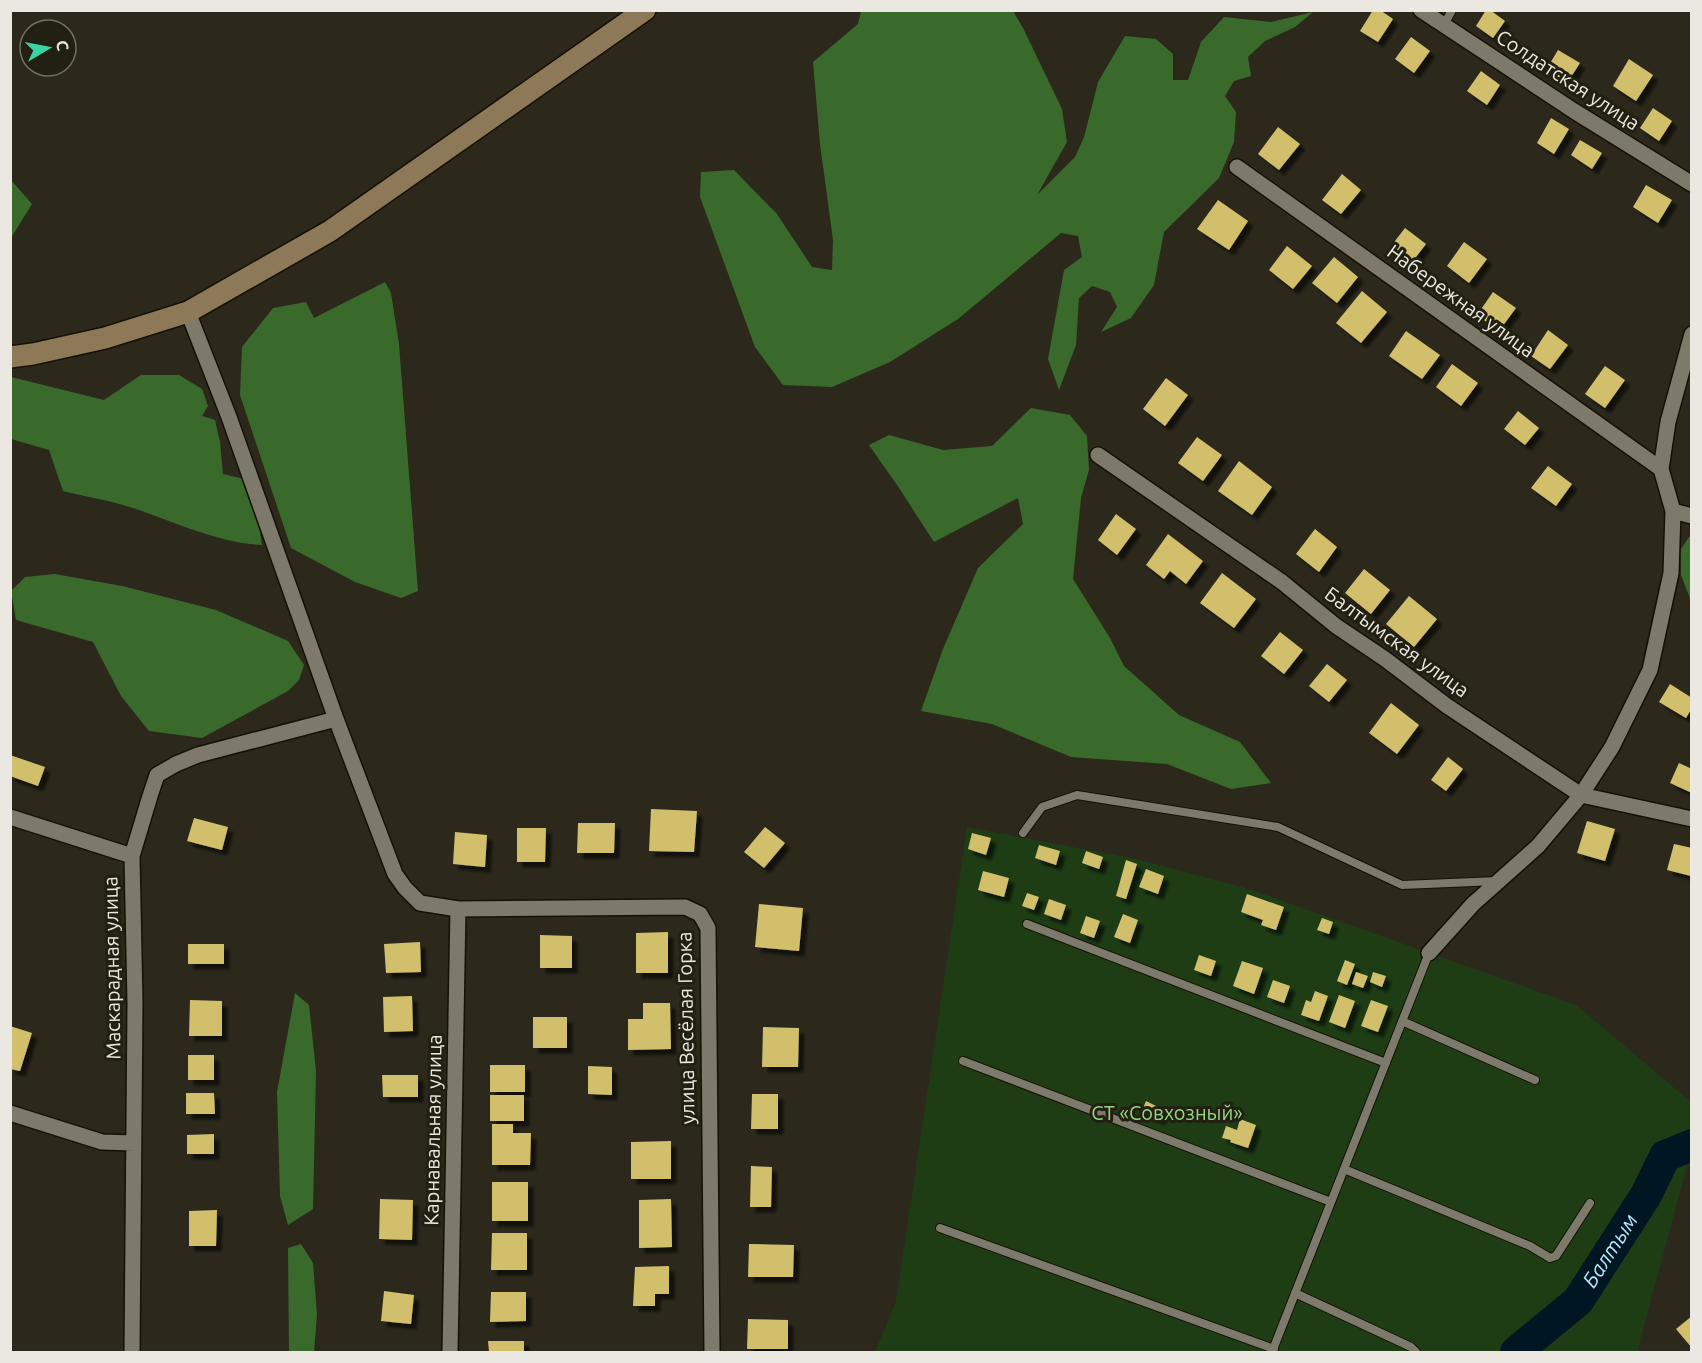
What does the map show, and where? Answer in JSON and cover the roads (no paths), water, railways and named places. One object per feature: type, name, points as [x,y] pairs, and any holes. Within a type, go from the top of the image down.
[{"type":"street","points":[[10,357],[105,338],[188,312],[330,231],[645,10]]},
{"type":"street","name":"Солдатская улица","points":[[1421,10],[1574,111],[1692,184]]},
{"type":"street","name":"Набережная улица","points":[[1237,167],[1661,469]]},
{"type":"street","points":[[188,312],[229,417],[336,719]]},
{"type":"street","points":[[1429,953],[1473,904],[1538,846],[1581,795],[1612,747],[1650,670],[1671,573],[1673,512],[1661,469],[1668,422],[1692,334]]},
{"type":"street","name":"Балтымская улица","points":[[1098,455],[1282,582],[1336,626],[1385,659],[1447,706],[1581,795],[1692,819]]},
{"type":"street","points":[[1673,512],[1692,516]]},
{"type":"street","name":"Маскарадная улица","points":[[132,1353],[135,1003],[132,856],[158,775],[198,755],[336,719]]},
{"type":"street","name":"улица Весёлая Горка","points":[[336,719],[396,874],[405,888],[420,903],[458,909],[685,907],[700,914],[708,928],[712,1353]]},
{"type":"street","points":[[10,818],[132,856]]},
{"type":"street","name":"Карнавальная улица","points":[[450,1353],[458,909]]},
{"type":"street","points":[[10,1113],[102,1142],[133,1143]]},
{"type":"lane","points":[[1444,25],[1452,10]]},
{"type":"lane","points":[[1023,833],[1042,807],[1077,795],[1278,827],[1402,885],[1498,881]]},
{"type":"lane","points":[[1027,924],[1386,1063]]},
{"type":"lane","points":[[940,1228],[1273,1351],[1429,953]]},
{"type":"lane","points":[[1402,1021],[1535,1080]]},
{"type":"lane","points":[[963,1061],[1331,1202]]},
{"type":"lane","points":[[1344,1169],[1530,1246],[1550,1258],[1556,1256],[1590,1203]]},
{"type":"lane","points":[[1295,1293],[1411,1347],[1416,1353]]},
{"type":"waterway","name":"Балтым","points":[[1516,1352],[1578,1301],[1646,1195],[1665,1156],[1692,1145]]},
{"type":"park label","name":"СТ «Совхозный»","points":[[1167,1113]]}]
